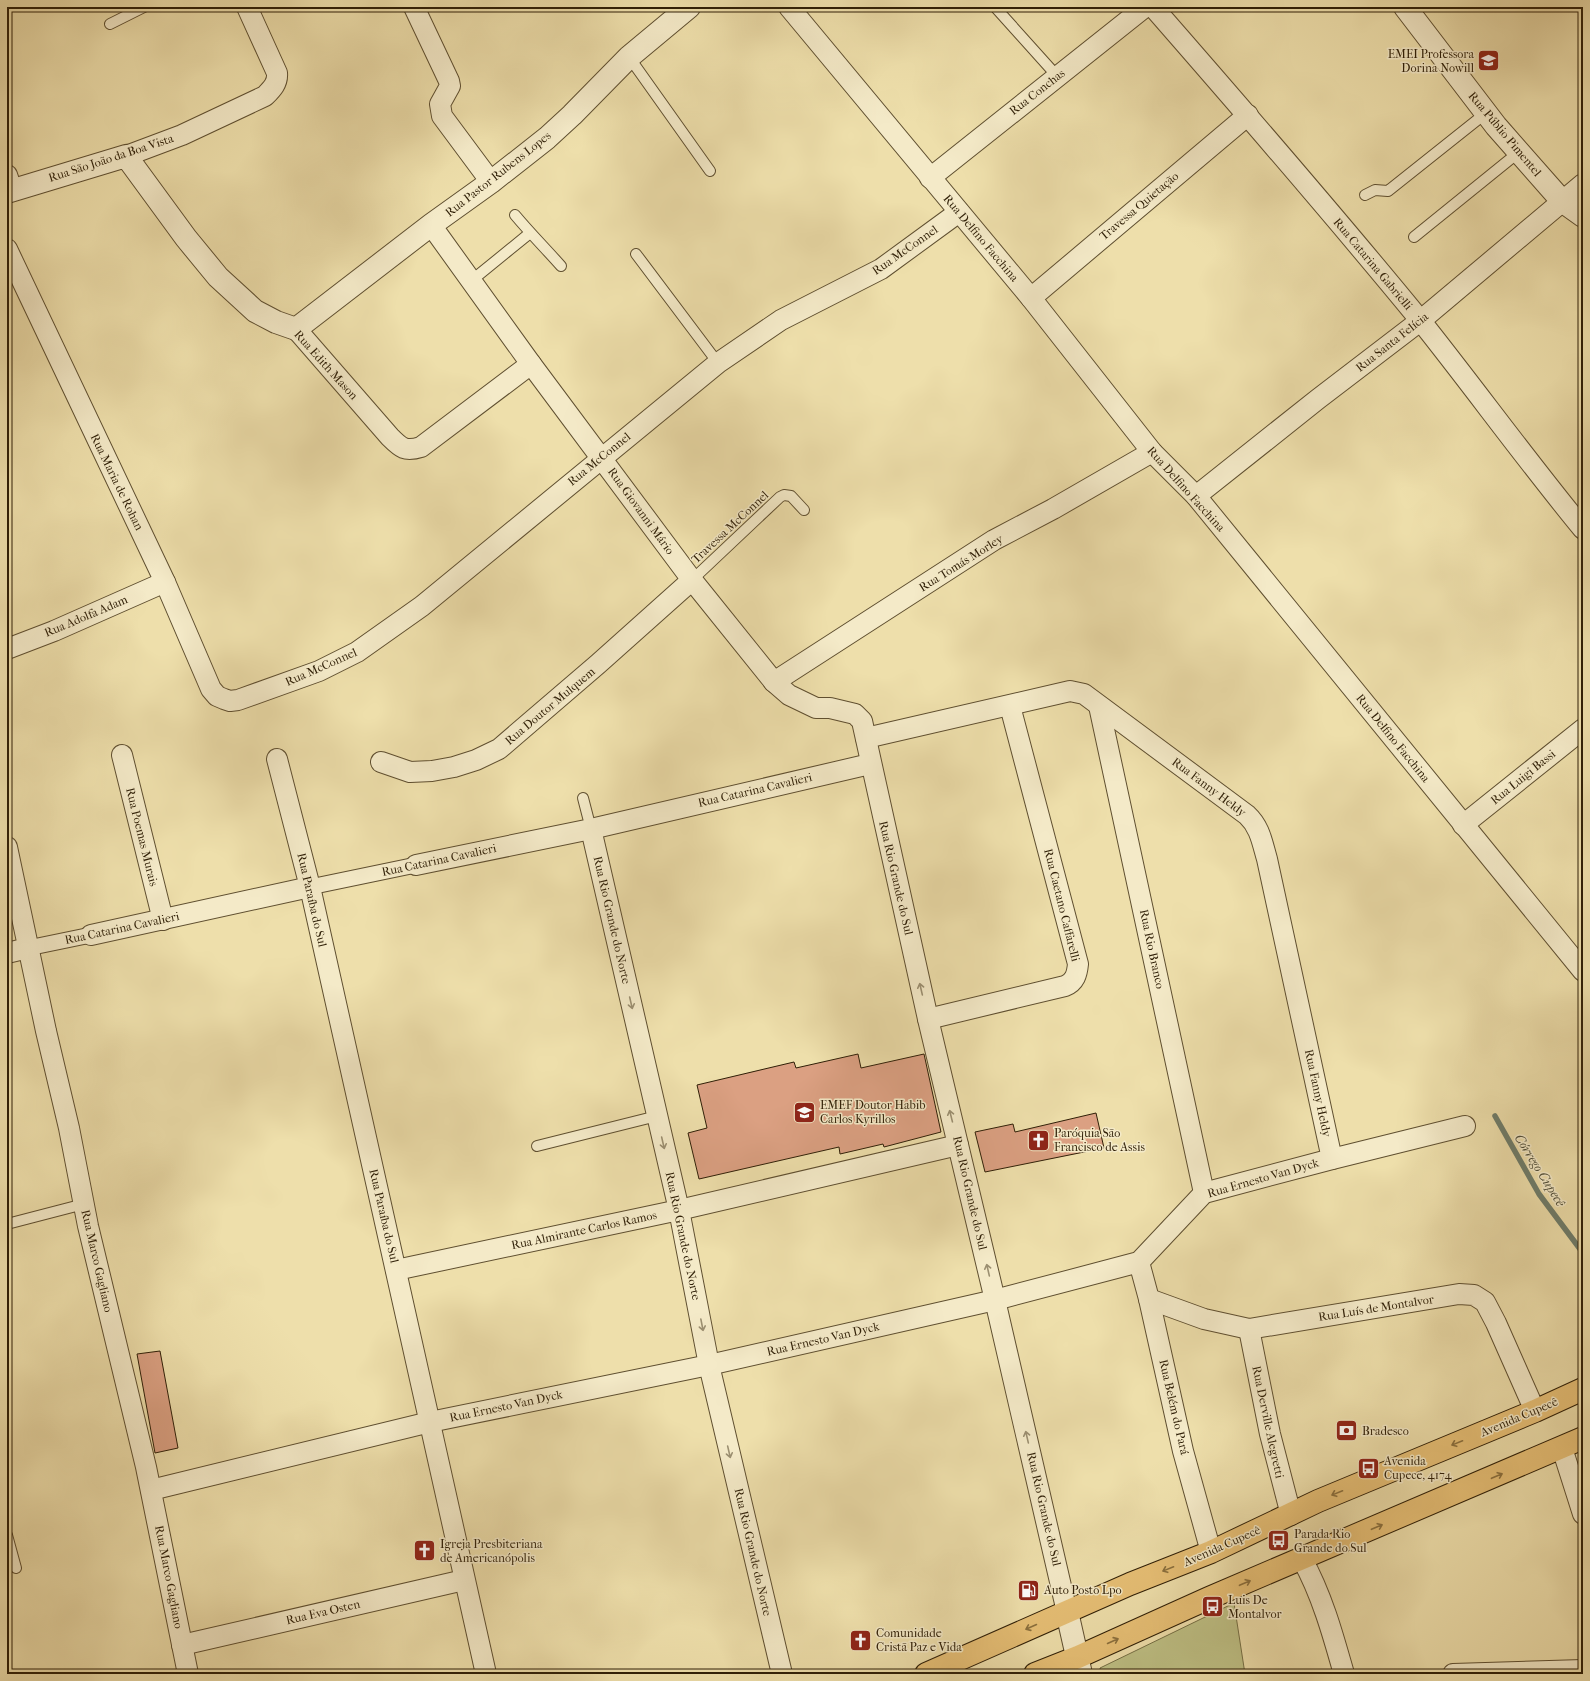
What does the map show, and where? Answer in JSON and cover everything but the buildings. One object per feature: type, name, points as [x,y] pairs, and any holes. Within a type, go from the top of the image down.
[{"type":"main road","name":"Avenida Cupecê","points":[[926,1674],[1067,1612],[1211,1552],[1318,1501],[1583,1389]]},
{"type":"main road","points":[[1035,1674],[1079,1666],[1209,1598],[1583,1438]]},
{"type":"street","name":"Rua São João da Boa Vista","points":[[9,186],[126,156],[182,135],[265,96],[275,85],[278,79],[274,65],[247,7]]},
{"type":"street","points":[[414,7],[449,81],[450,86],[440,104],[442,116],[491,182]]},
{"type":"street","name":"Rua Pastor Rubens Lopes","points":[[296,329],[431,225],[491,182],[572,116],[629,57],[689,7]]},
{"type":"street","name":"Rua Delfino Facchina","points":[[789,7],[1031,298],[1152,452],[1196,496],[1583,971]]},
{"type":"street","name":"Rua Conchas","points":[[930,178],[1145,7]]},
{"type":"street","name":"Rua Catarina Gabrielli","points":[[1152,7],[1248,114],[1420,321],[1583,529]]},
{"type":"street","name":"Rua Públio Pimentel","points":[[1405,7],[1486,113],[1519,152],[1562,201],[1583,216]]},
{"type":"street","name":"Travessa Quietação","points":[[1031,298],[1248,114]]},
{"type":"street","name":"Rua Edith Mason","points":[[126,156],[186,238],[218,277],[255,311],[276,322],[296,329],[390,437],[401,447],[410,450],[421,447],[532,364]]},
{"type":"street","name":"Rua Santa Felícia","points":[[1196,496],[1318,399],[1420,321],[1583,184]]},
{"type":"street","name":"Rua McConnel","points":[[238,700],[319,671],[357,652],[422,606],[718,362],[781,320],[881,269],[959,212]]},
{"type":"street","name":"Rua Giovanni Mário","points":[[431,225],[692,580],[774,682],[789,695],[816,708],[830,708],[855,714]]},
{"type":"street","name":"Rua Maria de Rohan","points":[[7,249],[165,582],[211,689],[217,696],[224,699],[230,701],[238,700]]},
{"type":"street","name":"Rua Tomás Morley","points":[[774,682],[994,540],[1053,509],[1152,452]]},
{"type":"street","name":"Rua Doutor Mulquem","points":[[381,762],[410,772],[432,771],[454,767],[476,760],[499,748],[598,664],[692,580]]},
{"type":"street","name":"Rua Adolfa Adam","points":[[7,649],[54,631],[165,582]]},
{"type":"street","name":"Rua Fanny Heldy","points":[[866,738],[1070,691],[1084,694],[1098,706],[1255,822],[1267,859],[1332,1159]]},
{"type":"street","name":"Rua Caetano Caffarelli","points":[[928,1019],[1065,986],[1071,984],[1077,972],[1078,964],[1010,706]]},
{"type":"street","name":"Rua Rio Branco","points":[[1098,706],[1204,1193]]},
{"type":"street","name":"Rua Rio Grande do Sul","points":[[855,714],[862,721],[870,764],[928,1019],[995,1300],[1079,1666]]},
{"type":"street","name":"Rua Luigi Bassi","points":[[1463,825],[1583,729]]},
{"type":"street","name":"Rua Poemas Murais","points":[[122,755],[162,920]]},
{"type":"street","name":"Rua Paraíba do Sul","points":[[277,759],[310,887],[486,1674]]},
{"type":"street","name":"Rua Catarina Cavalieri","points":[[7,953],[310,887],[591,829],[870,764]]},
{"type":"street","name":"Rua Rio Grande do Norte","points":[[591,829],[679,1210],[709,1364],[782,1674]]},
{"type":"street","name":"Rua Marco Gagliano","points":[[7,847],[28,948],[69,1128],[84,1204],[151,1490],[188,1674]]},
{"type":"street","name":"Rua Ernesto Van Dyck","points":[[151,1490],[430,1422],[709,1364],[995,1300],[1139,1262],[1204,1193],[1465,1126]]},
{"type":"street","name":"Rua Almirante Carlos Ramos","points":[[396,1270],[679,1210],[958,1145]]},
{"type":"street","name":"Rua Belém do Pará","points":[[1139,1262],[1149,1298],[1183,1451],[1211,1552]]},
{"type":"street","name":"Rua Luís de Montalvor","points":[[1149,1298],[1204,1319],[1249,1329],[1459,1294],[1474,1295],[1485,1302],[1496,1323],[1534,1411]]},
{"type":"street","name":"Rua Derville Alegretti","points":[[1249,1329],[1270,1434],[1291,1515]]},
{"type":"street","points":[[1562,1448],[1583,1514]]},
{"type":"street","points":[[1302,1559],[1312,1576],[1330,1623],[1344,1674]]},
{"type":"street","name":"Rua Eva Osten","points":[[182,1645],[464,1580]]},
{"type":"street","points":[[1452,1674],[1583,1670]]},
{"type":"lane","points":[[110,24],[144,7]]},
{"type":"lane","points":[[995,7],[1057,76]]},
{"type":"lane","points":[[629,57],[710,170]]},
{"type":"lane","points":[[1364,195],[1375,190],[1388,191],[1486,113]]},
{"type":"lane","points":[[1414,237],[1519,152]]},
{"type":"lane","points":[[515,215],[561,266]]},
{"type":"lane","points":[[472,281],[530,233]]},
{"type":"lane","points":[[636,254],[718,362]]},
{"type":"lane","name":"Travessa McConnel","points":[[692,580],[780,497],[784,495],[791,496],[804,510]]},
{"type":"lane","name":"Rua Rio Grande do Norte","points":[[583,798],[591,829]]},
{"type":"lane","points":[[537,1146],[657,1116]]},
{"type":"lane","points":[[7,1224],[84,1204]]},
{"type":"lane","points":[[7,1535],[16,1568]]},
{"type":"green space","points":[[1234,1603],[1245,1674],[1101,1674],[1100,1668]]},
{"type":"waterway","name":"Córrego Cupecê","points":[[1495,1116],[1539,1194],[1583,1253]]},
{"type":"place","name":"EMEI Professora Dorina Nowill","points":[[1489,61]]},
{"type":"place","name":"EMEF Doutor Habib Carlos Kyrillos","points":[[805,1112]]},
{"type":"place","name":"Paróquia São Francisco de Assis","points":[[1039,1140]]},
{"type":"place","name":"Bradesco","points":[[1346,1431]]},
{"type":"place","name":"Avenida Cupece, 4174","points":[[1369,1468]]},
{"type":"place","name":"Parada Rio Grande do Sul","points":[[1278,1541]]},
{"type":"place","name":"Igreja Presbiteriana de Americanópolis","points":[[424,1551]]},
{"type":"place","name":"Auto Posto Lpo","points":[[1029,1590]]},
{"type":"place","name":"Luis De Montalvor","points":[[1213,1607]]},
{"type":"place","name":"Comunidade Cristã Paz e Vida","points":[[860,1640]]}]
